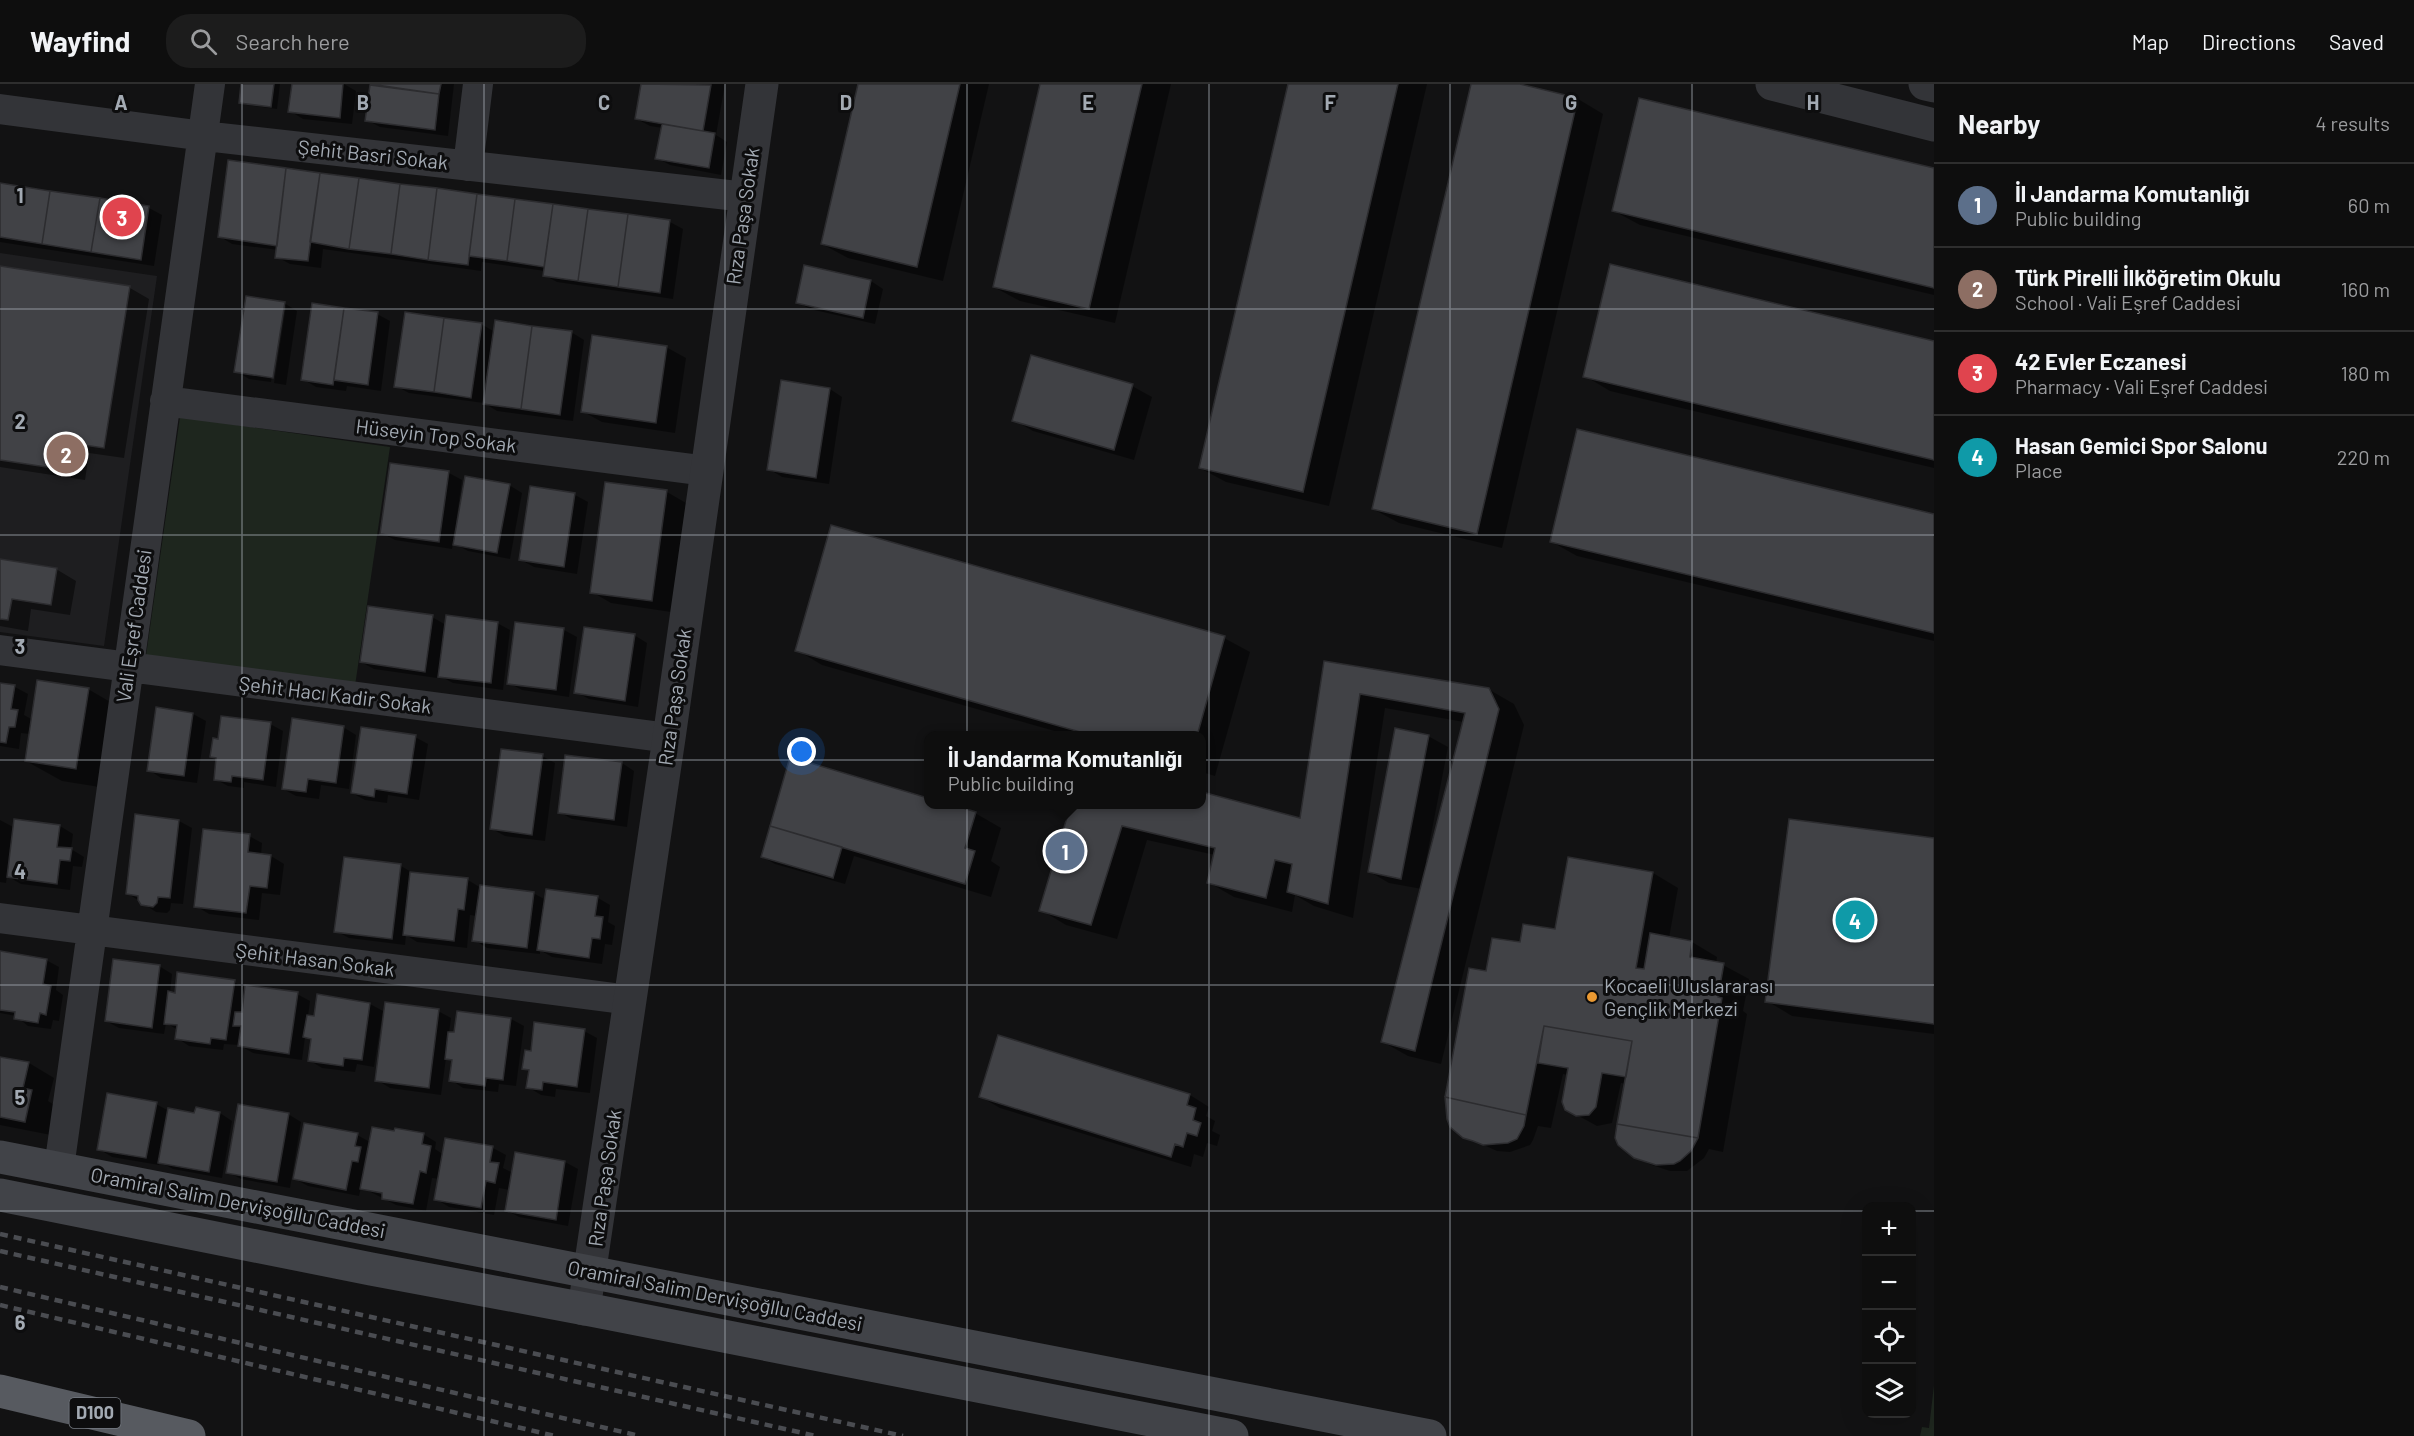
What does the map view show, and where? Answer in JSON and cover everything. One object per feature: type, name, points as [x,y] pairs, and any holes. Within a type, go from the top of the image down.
[{"type":"highway","name":"D100","points":[[0,1391],[189,1436]]},
{"type":"main road","name":"Oramiral Salim Dervişoğllu Caddesi","points":[[0,1157],[1430,1436]]},
{"type":"main road","name":"Oramiral Salim Dervişoğllu Caddesi","points":[[0,1195],[1232,1436]]},
{"type":"street","name":"Vali Eşref Caddesi","points":[[59,1168],[94,932],[128,668],[210,84]]},
{"type":"street","points":[[468,166],[478,84]]},
{"type":"street","name":"Rıza Paşa Sokak","points":[[584,1309],[669,738],[762,84]]},
{"type":"street","points":[[1772,84],[1934,125]]},
{"type":"street","points":[[1925,84],[1934,86]]},
{"type":"street","name":"Şehit Basri Sokak","points":[[0,109],[204,136],[746,197]]},
{"type":"street","name":"Hüseyin Top Sokak","points":[[165,401],[707,471]]},
{"type":"street","name":"Şehit Hacı Kadir Sokak","points":[[0,650],[669,738]]},
{"type":"street","name":"Şehit Hasan Sokak","points":[[0,918],[630,1000]]},
{"type":"shaded area","points":[[0,253],[157,276],[104,646],[0,632]]},
{"type":"shaded area","points":[[180,417],[390,447],[355,686],[146,656]]},
{"type":"shaded area","points":[[1934,1385],[1934,1436],[1920,1436],[1922,1427],[1929,1428]]},
{"type":"building","points":[[241,84],[274,84],[271,107],[239,103]]},
{"type":"building","points":[[292,84],[343,84],[340,118],[288,112]]},
{"type":"building","points":[[370,84],[441,84],[439,94]]},
{"type":"building","points":[[641,84],[711,85],[703,131],[635,119]]},
{"type":"building","points":[[858,84],[960,84],[917,267],[821,244]]},
{"type":"building","points":[[1040,84],[1142,84],[1089,309],[993,287]]},
{"type":"building","points":[[1288,84],[1398,84],[1303,492],[1199,468]]},
{"type":"building","points":[[1471,84],[1520,84],[1578,98],[1477,534],[1372,509]]},
{"type":"building","points":[[370,85],[439,94],[435,130],[365,121]]},
{"type":"building","points":[[1639,98],[1934,168],[1934,288],[1612,211]]},
{"type":"building","points":[[662,124],[715,133],[709,168],[655,159]]},
{"type":"building","points":[[228,160],[286,168],[277,246],[218,237]]},
{"type":"building","points":[[286,168],[320,173],[308,261],[275,258]]},
{"type":"building","points":[[320,173],[359,178],[349,249],[310,242]]},
{"type":"building","points":[[359,178],[400,184],[391,254],[349,249]]},
{"type":"building","points":[[0,183],[50,191],[42,244],[0,237]]},
{"type":"building","points":[[400,184],[437,188],[428,260],[391,254]]},
{"type":"building","points":[[437,188],[477,194],[468,265],[428,260]]},
{"type":"building","points":[[50,191],[100,198],[91,252],[42,244]]},
{"type":"building","points":[[477,194],[515,199],[507,261],[469,256]]},
{"type":"building","points":[[100,198],[149,206],[141,260],[91,252]]},
{"type":"building","points":[[515,199],[553,204],[544,267],[507,261]]},
{"type":"building","points":[[553,204],[588,209],[578,281],[543,276]]},
{"type":"building","points":[[588,209],[628,214],[618,287],[578,281]]},
{"type":"building","points":[[628,214],[670,220],[660,293],[618,287]]},
{"type":"building","points":[[1610,264],[1934,341],[1934,460],[1583,377]]},
{"type":"building","points":[[804,265],[871,280],[863,318],[796,303]]},
{"type":"building","points":[[0,266],[130,286],[104,448],[70,443],[66,470],[0,460]]},
{"type":"building","points":[[246,296],[285,302],[273,378],[234,372]]},
{"type":"building","points":[[312,303],[344,308],[333,385],[301,380]]},
{"type":"building","points":[[344,308],[378,312],[368,385],[334,380]]},
{"type":"building","points":[[405,312],[444,318],[434,392],[394,387]]},
{"type":"building","points":[[444,318],[482,323],[471,398],[434,392]]},
{"type":"building","points":[[495,320],[532,326],[521,409],[483,404]]},
{"type":"building","points":[[532,326],[572,331],[560,415],[521,409]]},
{"type":"building","points":[[592,335],[667,346],[656,423],[581,412]]},
{"type":"building","points":[[1031,355],[1133,384],[1114,450],[1012,421]]},
{"type":"building","points":[[781,380],[830,388],[816,478],[767,470]]},
{"type":"building","points":[[1577,429],[1934,514],[1934,633],[1550,542]]},
{"type":"building","points":[[390,463],[449,471],[439,542],[380,534]]},
{"type":"building","points":[[465,476],[510,484],[497,553],[453,545]]},
{"type":"building","points":[[605,482],[667,490],[652,601],[590,593]]},
{"type":"building","points":[[530,486],[575,493],[564,567],[519,560]]},
{"type":"building","points":[[831,525],[1225,636],[1198,731],[1076,731],[795,651]]},
{"type":"building","points":[[0,559],[57,568],[51,605],[12,599],[8,620],[0,619]]},
{"type":"building","points":[[368,606],[433,615],[425,672],[360,662]]},
{"type":"building","points":[[446,615],[498,622],[491,683],[438,677]]},
{"type":"building","points":[[515,622],[564,628],[556,690],[507,684]]},
{"type":"building","points":[[584,627],[635,634],[625,701],[574,693]]},
{"type":"building","points":[[1324,661],[1489,688],[1499,709],[1415,1051],[1381,1042],[1465,713],[1360,694],[1328,904],[1287,892],[1292,864],[1275,860],[1266,898],[1207,883],[1215,848],[1122,826],[1091,925],[1039,911],[1070,809],[1206,809],[1206,793],[1300,818]]},
{"type":"building","points":[[37,680],[89,688],[76,769],[25,761]]},
{"type":"building","points":[[0,683],[15,685],[11,709],[18,710],[15,727],[9,727],[6,743],[0,742]]},
{"type":"building","points":[[156,707],[193,713],[184,776],[147,771]]},
{"type":"building","points":[[221,716],[271,722],[263,780],[232,776],[231,782],[214,780],[216,758],[210,757],[213,738],[218,739]]},
{"type":"building","points":[[292,718],[344,726],[336,783],[308,779],[306,792],[282,789]]},
{"type":"building","points":[[361,727],[416,735],[407,794],[375,789],[374,797],[351,793]]},
{"type":"building","points":[[1395,728],[1429,735],[1401,879],[1368,872]]},
{"type":"building","points":[[501,749],[543,754],[532,835],[490,829]]},
{"type":"building","points":[[565,755],[622,762],[614,820],[558,813]]},
{"type":"building","points":[[790,757],[924,797],[924,809],[967,809],[976,812],[965,848],[975,851],[965,884],[770,826]]},
{"type":"building","points":[[135,814],[179,820],[170,898],[158,897],[153,907],[141,905],[138,896],[126,894]]},
{"type":"building","points":[[14,819],[60,825],[57,847],[72,848],[70,861],[60,860],[57,884],[7,877]]},
{"type":"building","points":[[1789,819],[1934,838],[1934,1024],[1765,1002]]},
{"type":"building","points":[[770,826],[842,847],[833,878],[761,857]]},
{"type":"building","points":[[203,829],[250,834],[248,852],[271,855],[267,888],[250,886],[246,913],[194,907]]},
{"type":"building","points":[[344,857],[401,864],[392,939],[334,932]]},
{"type":"building","name":"Kocaeli Uluslararası Gençlik Merkezi","points":[[1568,857],[1653,872],[1636,968],[1644,969],[1650,933],[1692,941],[1690,957],[1724,963],[1718,997],[1722,998],[1698,1138],[1617,1124],[1632,1041],[1544,1026],[1526,1115],[1445,1097],[1469,968],[1486,971],[1492,938],[1520,942],[1523,924],[1555,929]]},
{"type":"building","points":[[410,872],[468,878],[464,910],[458,909],[454,941],[403,935]]},
{"type":"building","points":[[480,885],[534,892],[527,948],[472,941]]},
{"type":"building","points":[[546,889],[598,896],[595,916],[603,917],[600,939],[592,938],[589,958],[537,950]]},
{"type":"building","points":[[0,951],[47,959],[43,984],[51,986],[46,1015],[40,1013],[38,1023],[14,1019],[15,1012],[0,1010]]},
{"type":"building","points":[[113,959],[160,965],[152,1028],[105,1021]]},
{"type":"building","points":[[177,972],[235,980],[226,1040],[211,1038],[210,1044],[175,1039],[177,1025],[164,1024],[168,991],[175,993]]},
{"type":"building","points":[[245,985],[298,992],[289,1054],[238,1046],[241,1026],[233,1026],[235,1012],[242,1012]]},
{"type":"building","points":[[317,994],[370,1003],[362,1060],[344,1058],[343,1066],[308,1061],[311,1039],[303,1037],[307,1015],[314,1016]]},
{"type":"building","points":[[385,1002],[439,1009],[429,1088],[375,1081]]},
{"type":"building","points":[[457,1011],[511,1018],[503,1080],[486,1078],[485,1086],[449,1081],[452,1060],[445,1059],[448,1032],[454,1032]]},
{"type":"building","points":[[534,1022],[585,1029],[577,1087],[543,1082],[542,1090],[526,1088],[529,1070],[522,1069],[525,1050],[531,1051]]},
{"type":"building","points":[[1544,1026],[1632,1041],[1626,1077],[1602,1073],[1596,1107],[1589,1115],[1576,1116],[1565,1110],[1562,1102],[1568,1068],[1538,1063]]},
{"type":"building","points":[[998,1035],[1190,1094],[1187,1105],[1196,1108],[1193,1120],[1201,1123],[1197,1136],[1187,1133],[1183,1147],[1175,1144],[1171,1157],[979,1097]]},
{"type":"building","points":[[0,1057],[29,1062],[23,1088],[32,1090],[25,1122],[0,1117]]},
{"type":"building","points":[[107,1093],[157,1102],[146,1158],[97,1150]]},
{"type":"building","points":[[1445,1097],[1526,1115],[1524,1126],[1517,1139],[1508,1143],[1483,1145],[1463,1138],[1450,1127]]},
{"type":"building","points":[[238,1104],[289,1113],[277,1182],[226,1173]]},
{"type":"building","points":[[196,1107],[220,1112],[209,1172],[158,1163],[168,1108],[194,1113]]},
{"type":"building","points":[[304,1123],[358,1133],[355,1146],[361,1147],[358,1162],[352,1161],[346,1190],[293,1179]]},
{"type":"building","points":[[1617,1124],[1698,1138],[1691,1151],[1680,1161],[1674,1164],[1656,1165],[1634,1158],[1618,1145],[1615,1138]]},
{"type":"building","points":[[372,1127],[424,1133],[422,1144],[431,1146],[426,1173],[420,1171],[413,1204],[382,1199],[382,1193],[360,1189]]},
{"type":"building","points":[[445,1138],[493,1146],[490,1162],[499,1163],[495,1183],[486,1181],[481,1208],[434,1200]]},
{"type":"building","points":[[515,1152],[565,1161],[556,1220],[505,1211]]},
{"type":"railway","points":[[0,1234],[903,1436]]},
{"type":"railway","points":[[0,1251],[816,1436]]},
{"type":"railway","points":[[0,1287],[640,1436]]},
{"type":"railway","points":[[0,1305],[555,1436]]},
{"type":"place","name":"42 Evler Eczanesi","points":[[122,217]]},
{"type":"place","name":"Türk Pirelli İlköğretim Okulu","points":[[66,454]]},
{"type":"place","name":"İl Jandarma Komutanlığı","points":[[1065,851]]},
{"type":"place","name":"Hasan Gemici Spor Salonu","points":[[1855,920]]},
{"type":"place","name":"Kocaeli Uluslararası Gençlik Merkezi","points":[[1592,997]]}]
